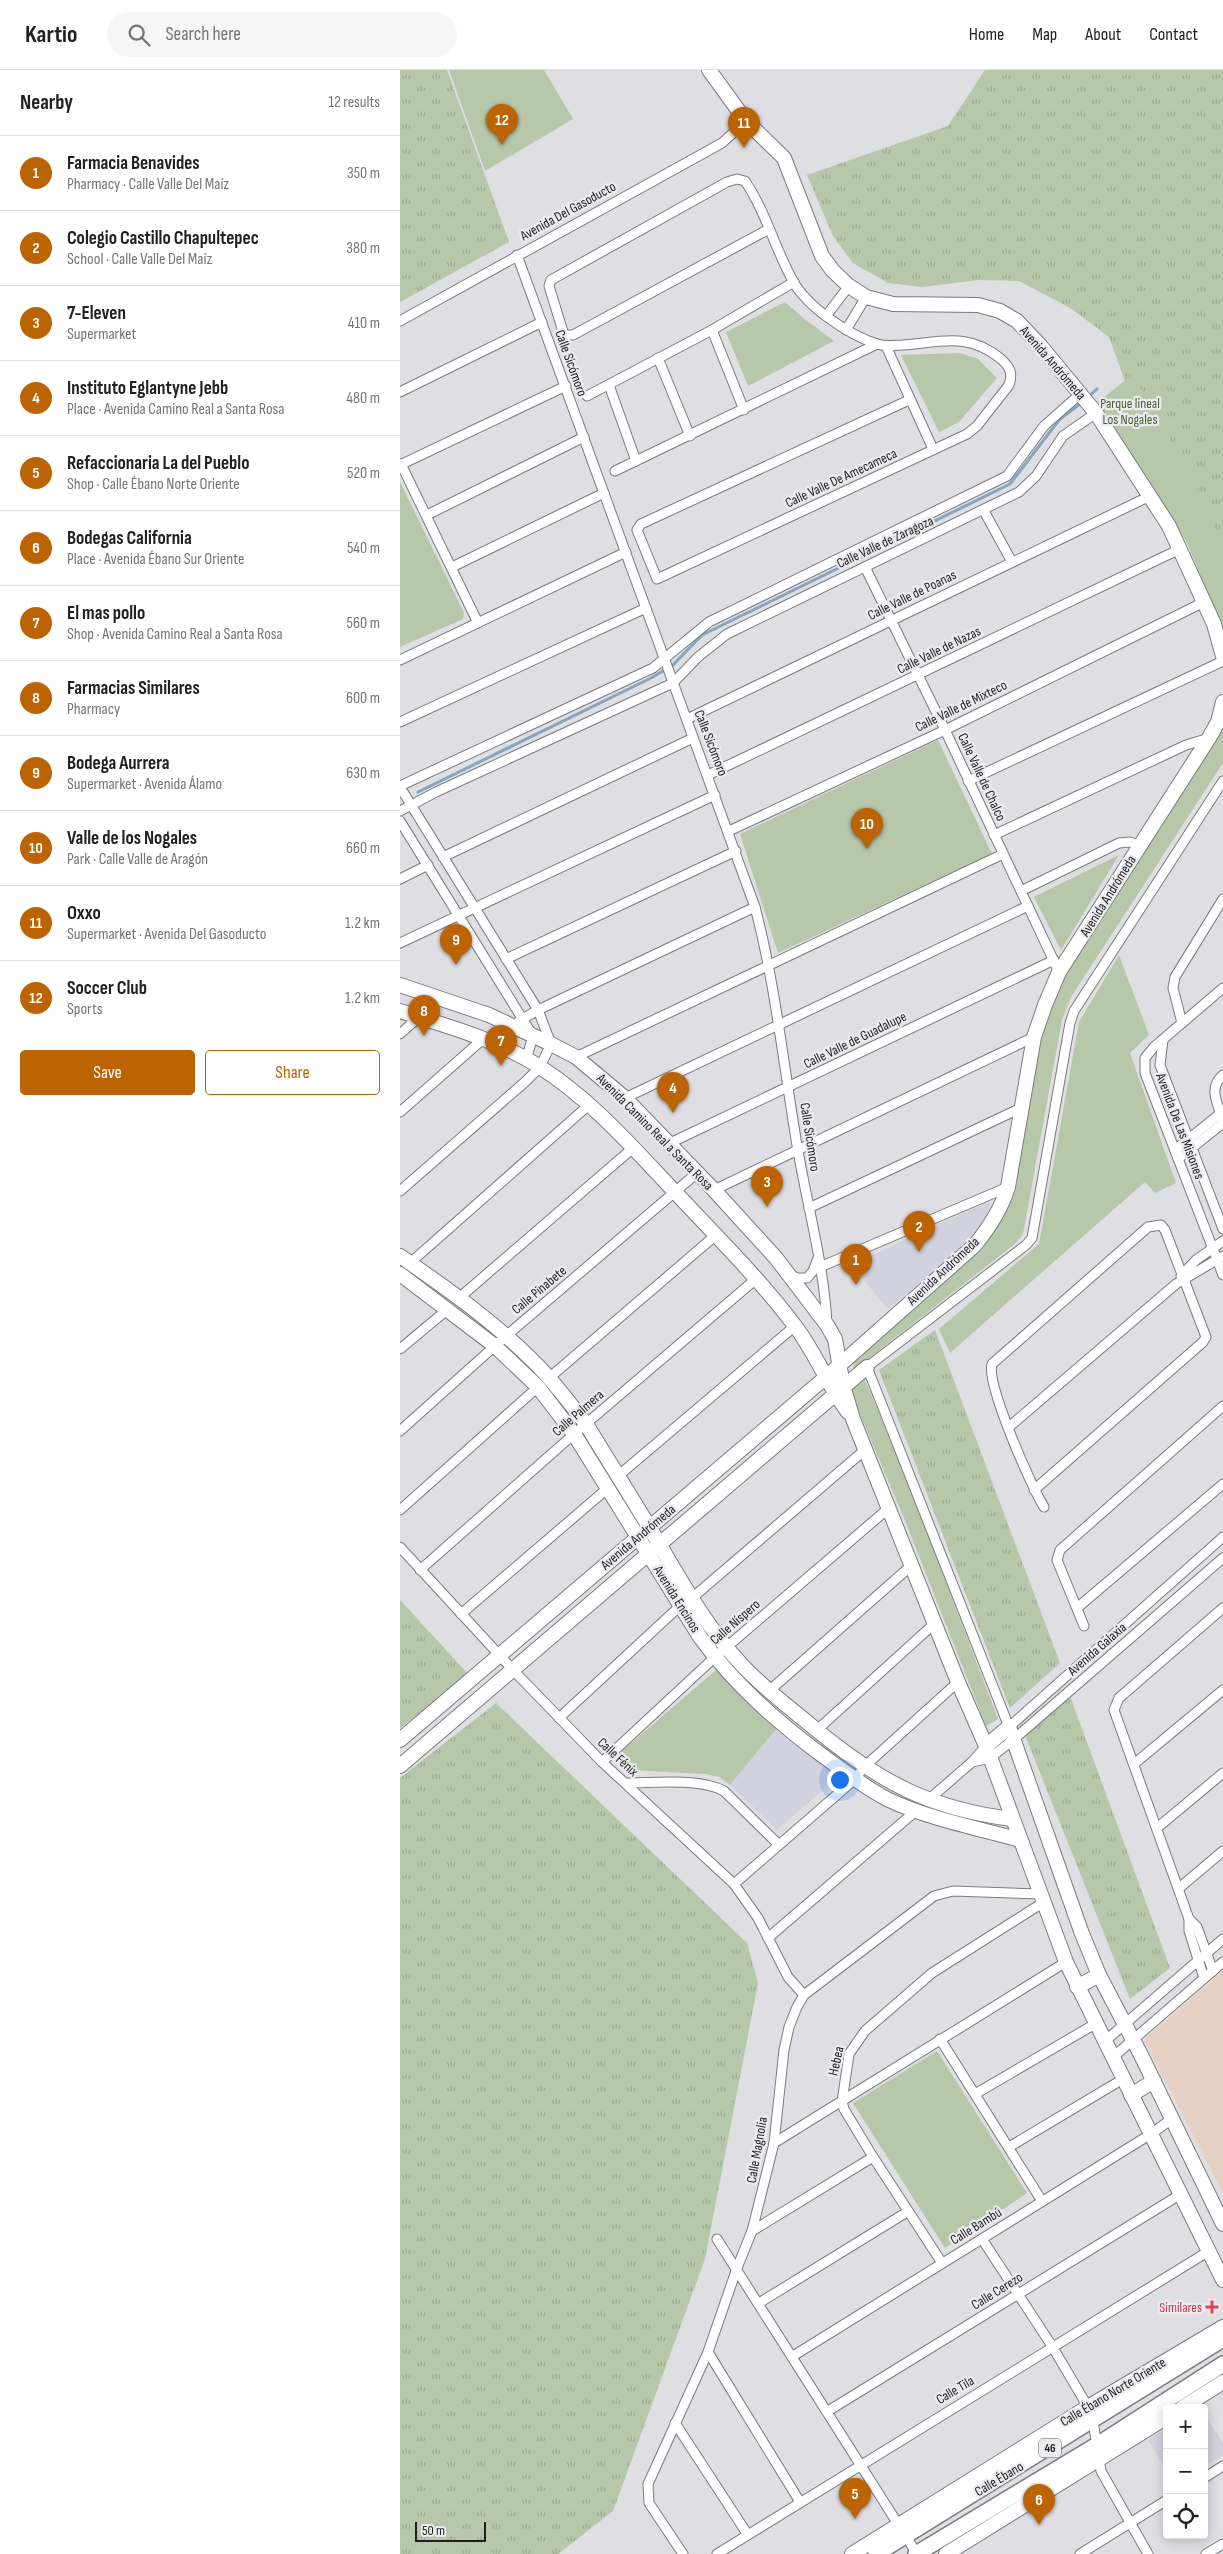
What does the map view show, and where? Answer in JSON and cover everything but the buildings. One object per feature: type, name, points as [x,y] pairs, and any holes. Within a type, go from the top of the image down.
[{"type":"main road","name":"Calle Ébano","points":[[876,2554],[901,2531],[1093,2421],[1223,2339]]},
{"type":"main road","name":"Calle Ébano","points":[[916,2554],[1097,2445],[1223,2364]]},
{"type":"street","name":"Avenida Andrómeda","points":[[709,70],[746,121],[784,158],[822,256],[833,271],[849,286],[866,296],[892,304],[978,305],[1000,311],[1017,321],[1039,344],[1087,403],[1150,496],[1180,549],[1221,642],[1223,656]]},
{"type":"street","name":"Avenida Del Gasoducto","points":[[400,321],[722,143],[746,121]]},
{"type":"street","points":[[770,229],[573,335],[564,335],[549,286],[552,280],[727,182],[737,179],[746,181],[760,205],[794,282],[826,316],[846,330],[881,345],[934,449]]},
{"type":"street","name":"Calle Sicómoro","points":[[517,255],[693,738],[729,831],[755,907],[769,965],[798,1150],[825,1292],[827,1325]]},
{"type":"street","points":[[587,396],[712,330],[794,282]]},
{"type":"street","points":[[826,316],[849,286]]},
{"type":"street","points":[[846,330],[866,296]]},
{"type":"street","points":[[400,392],[542,322]]},
{"type":"street","points":[[712,330],[744,410]]},
{"type":"street","name":"Calle Valle De Amecameca","points":[[881,345],[965,340],[987,347],[1008,365],[1011,372],[1009,385],[977,426],[967,434],[658,579],[656,577],[637,530],[641,524],[909,400]]},
{"type":"street","points":[[615,471],[881,345]]},
{"type":"street","points":[[658,358],[690,436]]},
{"type":"street","points":[[610,385],[636,461]]},
{"type":"street","points":[[478,623],[427,514],[401,464],[566,386]]},
{"type":"street","name":"Calle Valle de Zaragoza","points":[[672,680],[727,634],[984,510],[1028,485],[1062,436],[1077,423],[1087,403]]},
{"type":"street","name":"Calle Valle de Zaragoza","points":[[400,787],[666,662],[709,622],[1007,476],[1044,426],[1087,403]]},
{"type":"street","points":[[427,514],[584,437]]},
{"type":"street","points":[[452,568],[604,493]]},
{"type":"street","name":"Calle Valle de Poanas","points":[[687,719],[1150,496]]},
{"type":"street","points":[[984,510],[1012,562]]},
{"type":"street","name":"Calle Valle de Nazas","points":[[708,775],[1180,549]]},
{"type":"street","points":[[400,660],[626,552]]},
{"type":"street","name":"Calle Valle de Chalco","points":[[864,567],[945,730],[1057,966]]},
{"type":"street","name":"Calle Valle de Mixteco","points":[[729,831],[945,730],[1204,602]]},
{"type":"street","points":[[400,722],[646,608]]},
{"type":"street","points":[[968,781],[1223,661]]},
{"type":"street","points":[[400,812],[436,792],[672,680]]},
{"type":"street","name":"Avenida Andrómeda","points":[[400,1740],[826,1378],[974,1246],[993,1220],[1008,1188],[1034,1037],[1057,966],[1140,846],[1209,738],[1223,707]]},
{"type":"street","points":[[443,858],[693,738]]},
{"type":"street","points":[[994,835],[1186,745],[1209,738]]},
{"type":"street","name":"Avenida Andrómeda","points":[[400,1766],[514,1671],[839,1390],[1026,1245],[1032,1238],[1068,1032],[1074,1011],[1223,781]]},
{"type":"street","points":[[400,787],[538,1010],[551,1044],[540,1067],[400,1190]]},
{"type":"street","points":[[400,943],[715,795]]},
{"type":"street","points":[[400,821],[459,914],[518,1022],[538,1010],[755,907]]},
{"type":"street","points":[[1021,891],[1119,843],[1130,842],[1140,846]]},
{"type":"street","points":[[506,959],[736,851]]},
{"type":"street","points":[[576,1057],[1003,854]]},
{"type":"street","points":[[400,879],[428,865]]},
{"type":"street","points":[[1182,1023],[1173,988],[1175,977],[1223,899]]},
{"type":"street","points":[[625,1098],[778,1027],[1028,906]]},
{"type":"street","name":"Calle Valle de Guadalupe","points":[[668,1144],[1057,966]]},
{"type":"street","name":"Avenida Camino Real a Santa Rosa","points":[[400,985],[488,1015],[518,1022],[532,1036],[576,1057],[625,1098],[714,1190],[788,1274],[827,1325],[835,1339],[840,1364],[839,1390]]},
{"type":"street","points":[[1163,1040],[1223,988]]},
{"type":"street","name":"Avenida Camino Real a Santa Rosa","points":[[400,1011],[483,1039],[526,1060],[540,1067],[590,1104],[756,1279],[795,1326],[816,1358],[826,1378],[839,1390]]},
{"type":"street","points":[[400,1034],[419,1017]]},
{"type":"street","points":[[526,1060],[532,1036]]},
{"type":"street","points":[[714,1190],[1034,1037]]},
{"type":"street","points":[[400,1112],[483,1039]]},
{"type":"street","name":"Avenida De Las Misiones","points":[[1163,1040],[1160,1065],[1223,1229]]},
{"type":"street","name":"Avenida De Las Misiones","points":[[1163,1040],[1148,1053],[1144,1064],[1145,1073],[1213,1249],[1220,1258],[1223,1274]]},
{"type":"street","points":[[1177,1154],[1222,1118],[1213,1090],[1215,1084],[1223,1075]]},
{"type":"street","points":[[405,1259],[590,1104]]},
{"type":"street","points":[[809,1208],[1023,1107]]},
{"type":"street","points":[[459,1298],[633,1148]]},
{"type":"street","name":"Calle Pinabete","points":[[400,1431],[506,1336],[697,1173]]},
{"type":"street","points":[[788,1274],[797,1278],[807,1278],[819,1262],[1008,1188]]},
{"type":"street","points":[[1034,1490],[1203,1342],[1206,1337],[1165,1230],[1155,1224],[1148,1227],[997,1358],[990,1370],[1009,1427],[1034,1490],[1044,1507]]},
{"type":"street","points":[[400,1510],[543,1382],[716,1235]]},
{"type":"street","points":[[1009,1427],[1223,1242]]},
{"type":"street","points":[[1184,1276],[1220,1258]]},
{"type":"street","name":"Avenida Encinos","points":[[405,1259],[459,1298],[506,1336],[543,1382],[586,1424],[660,1545],[686,1602],[715,1657],[773,1718],[855,1779],[889,1799],[917,1810],[1020,1840]]},
{"type":"street","name":"Avenida Encinos","points":[[400,1274],[543,1382],[649,1554],[686,1602],[727,1646],[742,1666],[769,1691],[864,1767],[892,1784],[928,1800],[955,1809],[1012,1819]]},
{"type":"street","name":"Calle Palmera","points":[[420,1570],[574,1434],[756,1279]]},
{"type":"street","points":[[400,1349],[448,1309]]},
{"type":"street","points":[[618,1476],[795,1326]]},
{"type":"street","points":[[835,1339],[849,1344],[863,1344]]},
{"type":"street","points":[[867,1367],[1011,1733],[1081,1931],[1100,1976],[1173,2118],[1223,2224]]},
{"type":"street","points":[[839,1390],[890,1507],[958,1682],[988,1752],[1066,1962],[1223,2280]]},
{"type":"street","points":[[1084,1626],[1057,1560],[1060,1550],[1223,1406]]},
{"type":"street","points":[[559,1718],[686,1602],[866,1450]]},
{"type":"street","points":[[1077,1608],[1223,1484]]},
{"type":"street","points":[[461,1614],[608,1488]]},
{"type":"street","name":"Calle Níspero","points":[[602,1762],[727,1646],[890,1507]]},
{"type":"street","name":"Avenida Galaxia","points":[[1011,1733],[1223,1537]]},
{"type":"street","name":"Calle Fénix","points":[[400,1547],[514,1671],[602,1762],[627,1783],[734,1884],[746,1899],[788,1976],[804,1994]]},
{"type":"street","name":"Avenida Galaxia","points":[[768,1938],[972,1762],[988,1752],[1223,1558]]},
{"type":"street","points":[[769,1691],[912,1565]]},
{"type":"street","points":[[1204,1978],[1189,1931],[1189,1919],[1114,1710],[1119,1698],[1223,1608]]},
{"type":"street","points":[[817,1730],[935,1623]]},
{"type":"street","points":[[734,1884],[855,1779],[864,1767],[958,1682]]},
{"type":"street","points":[[1134,1764],[1223,1690]]},
{"type":"street","points":[[1157,1828],[1223,1773]]},
{"type":"street","points":[[627,1783],[704,1784],[717,1787],[724,1791],[779,1845]]},
{"type":"street","points":[[1178,1889],[1223,1851]]},
{"type":"street","name":"Calle Magnolia","points":[[683,2554],[649,2503],[647,2495],[651,2477],[708,2352],[752,2231],[774,2143],[784,2050],[789,2028],[804,1994],[934,1896],[953,1891],[1042,1898]]},
{"type":"street","name":"Hebea","points":[[842,2102],[849,2054],[865,2031],[932,1973],[1042,1898]]},
{"type":"street","points":[[1189,1919],[1197,1927],[1213,1971]]},
{"type":"street","points":[[1104,2042],[1126,2025],[1223,1939]]},
{"type":"street","points":[[774,2143],[1066,1962]]},
{"type":"street","points":[[1112,2058],[1223,1962]]},
{"type":"street","points":[[1077,1987],[1100,1976]]},
{"type":"street","points":[[975,2094],[1095,2024]]},
{"type":"street","points":[[940,2039],[1042,2201]]},
{"type":"street","points":[[1009,2147],[1123,2079]]},
{"type":"street","points":[[1130,2094],[1154,2080]]},
{"type":"street","points":[[842,2102],[848,2117],[872,2157],[942,2263]]},
{"type":"street","name":"Calle Bambú","points":[[793,2356],[1151,2134],[1173,2118]]},
{"type":"street","points":[[752,2231],[872,2157]]},
{"type":"street","name":"Calle Cerezo","points":[[828,2411],[1181,2194]]},
{"type":"street","points":[[759,2303],[908,2212]]},
{"type":"street","points":[[982,2238],[1052,2346],[1088,2407],[1093,2421],[1099,2460],[1105,2478],[1148,2554]]},
{"type":"street","points":[[718,2239],[828,2411],[916,2554]]},
{"type":"street","name":"Calle Tila","points":[[717,2554],[859,2464],[1209,2251]]},
{"type":"street","name":"Calle Ébano Norte Oriente","points":[[852,2554],[901,2531],[1088,2407],[1223,2327]]},
{"type":"street","points":[[708,2352],[800,2502]]},
{"type":"street","points":[[1188,2404],[1223,2382]]},
{"type":"street","points":[[946,2554],[1163,2420]]},
{"type":"street","points":[[675,2424],[748,2535]]},
{"type":"street","points":[[1208,2475],[1223,2466]]},
{"type":"street","points":[[1080,2554],[1163,2502]]},
{"type":"street","points":[[1206,2554],[1223,2544]]},
{"type":"shaded area","points":[[991,1200],[987,1217],[974,1238],[888,1309],[851,1265]]},
{"type":"shaded area","points":[[777,1728],[839,1776],[777,1830],[730,1785]]},
{"type":"shaded area","points":[[1223,1971],[1223,2193],[1144,2040]]},
{"type":"shaded area","points":[[1208,2420],[1223,2443],[1223,2455],[1208,2464]]},
{"type":"shaded area","points":[[1163,2431],[1163,2464],[1148,2440]]},
{"type":"green space","points":[[400,70],[447,70],[509,242],[400,302]]},
{"type":"green space","points":[[449,70],[544,70],[573,119],[485,171]]},
{"type":"green space","points":[[985,70],[1223,70],[1223,583],[1132,400],[1109,337],[1072,309],[1019,281],[979,280],[922,287],[888,283],[853,263],[833,236],[807,175],[948,126]]},
{"type":"green space","points":[[785,302],[834,341],[748,386],[726,332]]},
{"type":"green space","points":[[960,353],[978,359],[997,378],[959,422],[939,432],[901,355]]},
{"type":"green space","name":"Parque lineal Los Nogales","points":[[1133,374],[1207,505],[1223,549],[1223,630],[1187,543],[1098,402]]},
{"type":"green space","points":[[400,482],[464,613],[463,619],[400,647]]},
{"type":"green space","points":[[1223,726],[1223,763],[1071,997],[1062,1020],[1023,1234],[1016,1243],[854,1370],[853,1359],[974,1255],[1002,1218],[1015,1193],[1037,1060],[1043,1033],[1061,983]]},
{"type":"green space","points":[[938,740],[992,854],[778,953],[740,834]]},
{"type":"green space","points":[[1119,855],[1061,950],[1034,897]]},
{"type":"green space","points":[[1119,955],[1149,1035],[1130,1053],[1176,1183],[1155,1193],[1145,1182],[950,1353],[939,1329],[1039,1244],[1079,1022]]},
{"type":"green space","points":[[935,1330],[1060,1663],[1010,1708],[879,1370]]},
{"type":"green space","points":[[863,1375],[905,1474],[998,1719],[986,1726],[904,1518],[849,1388]]},
{"type":"green space","points":[[400,1600],[469,1675],[400,1728]]},
{"type":"green space","points":[[716,1670],[777,1728],[730,1785],[719,1777],[705,1774],[627,1770],[615,1757]]},
{"type":"green space","points":[[1070,1696],[1170,1968],[1130,1999],[1025,1735]]},
{"type":"green space","points":[[496,1703],[747,1943],[758,1983],[705,2259],[613,2511],[558,2554],[400,2554],[400,1778]]},
{"type":"green space","points":[[937,2051],[1027,2193],[945,2248],[853,2103]]},
{"type":"waterway","points":[[1088,397],[1097,389]]},
{"type":"waterway","points":[[418,792],[651,678],[673,665],[702,635],[1010,484],[1059,420],[1081,403]]},
{"type":"place","name":"Soccer Club","points":[[502,145]]},
{"type":"place","name":"Oxxo","points":[[744,148]]},
{"type":"place","name":"Valle de los Nogales","points":[[867,849]]},
{"type":"place","name":"Bodega Aurrera","points":[[456,965]]},
{"type":"place","name":"Farmacias Similares","points":[[424,1036]]},
{"type":"place","name":"El mas pollo","points":[[501,1066]]},
{"type":"place","name":"Instituto Eglantyne Jebb","points":[[673,1113]]},
{"type":"place","name":"7-Eleven","points":[[767,1207]]},
{"type":"place","name":"Colegio Castillo Chapultepec","points":[[919,1252]]},
{"type":"place","name":"Farmacia Benavides","points":[[856,1285]]},
{"type":"place","name":"Similares","points":[[1212,2307]]},
{"type":"place","name":"Refaccionaria La del Pueblo","points":[[855,2519]]},
{"type":"place","name":"Bodegas California","points":[[1039,2525]]}]
